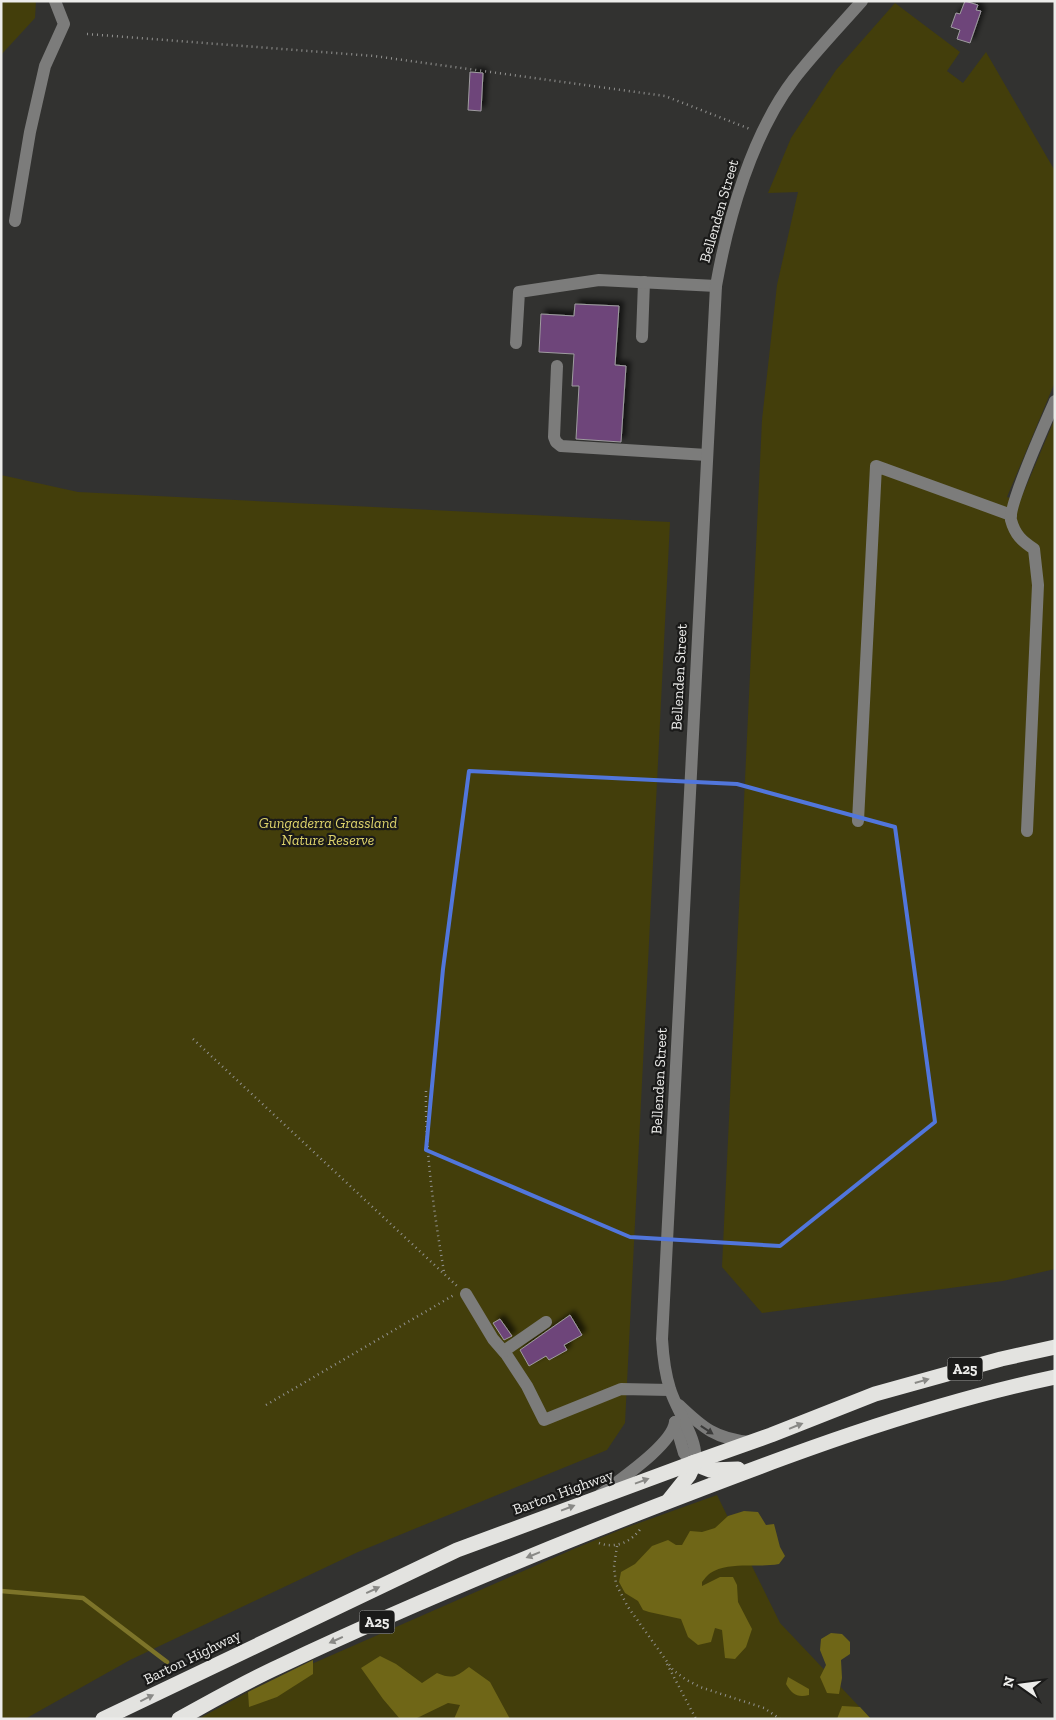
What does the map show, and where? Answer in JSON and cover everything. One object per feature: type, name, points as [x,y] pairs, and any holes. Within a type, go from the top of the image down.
[{"type":"highway","name":"Barton Highway","points":[[103,1719],[457,1550],[875,1394],[1001,1359],[1055,1347]]},
{"type":"highway","name":"A25","points":[[179,1719],[278,1666],[492,1571],[668,1501],[759,1466],[886,1423],[1018,1385],[1055,1377]]},
{"type":"highway","points":[[668,1501],[689,1475],[694,1463],[714,1471],[759,1466]]},
{"type":"street","points":[[15,221],[30,132],[46,66],[64,24],[55,1]]},
{"type":"street","name":"Bellenden Street","points":[[694,1463],[684,1453],[675,1422],[662,1339],[716,286],[723,246],[740,188],[761,133],[793,80],[862,1]]},
{"type":"street","points":[[516,343],[519,292],[599,280],[716,286]]},
{"type":"street","points":[[642,337],[644,282]]},
{"type":"street","points":[[557,366],[554,437],[561,446],[707,455]]},
{"type":"street","points":[[1027,831],[1038,585],[1034,549],[1019,538],[1010,518],[1014,500],[1055,401]]},
{"type":"street","points":[[858,821],[876,466],[1011,515]]},
{"type":"street","points":[[464,1292],[493,1339],[504,1351],[527,1386],[544,1420],[621,1389],[672,1395],[700,1424],[714,1434],[729,1440],[750,1442]]},
{"type":"street","points":[[504,1351],[546,1322]]},
{"type":"street","name":"Bellenden Street","points":[[672,1395],[695,1448],[694,1463]]},
{"type":"street","points":[[596,1498],[662,1444],[673,1430],[675,1422]]},
{"type":"path","points":[[87,34],[374,56],[665,96],[761,133]]},
{"type":"path","points":[[193,1039],[464,1292],[266,1404]]},
{"type":"path","points":[[426,1091],[426,1132],[435,1216],[444,1274]]},
{"type":"path","points":[[617,1546],[614,1567],[616,1584],[628,1606],[673,1670],[700,1687],[764,1708],[780,1719]]},
{"type":"path","points":[[666,1662],[696,1719]]},
{"type":"highlighted area","points":[[469,771],[737,784],[895,827],[935,1122],[780,1246],[630,1237],[426,1150],[443,969]]},
{"type":"green space","points":[[1,1],[36,1],[35,18],[1,55]]},
{"type":"green space","points":[[895,3],[960,52],[947,71],[963,83],[986,52],[1055,171],[1055,382],[1007,497],[1020,501],[1055,418],[1055,1269],[1003,1281],[762,1313],[722,1267],[762,420],[777,285],[798,192],[768,193],[791,138],[836,70]]},
{"type":"green space","name":"Gungaderra Grassland Nature Reserve","points":[[1,475],[78,492],[670,522],[625,1423],[607,1450],[358,1552],[130,1660],[25,1719],[1,1719]]},
{"type":"green space","points":[[717,1495],[780,1623],[871,1719],[198,1719],[248,1692],[576,1548]]},
{"type":"shaded area","points":[[744,1511],[758,1512],[766,1525],[774,1524],[780,1547],[785,1556],[779,1564],[722,1568],[710,1573],[702,1582],[702,1586],[720,1577],[733,1577],[737,1585],[738,1602],[752,1629],[746,1647],[735,1659],[725,1658],[722,1630],[715,1628],[711,1642],[698,1645],[688,1637],[681,1619],[643,1610],[638,1601],[625,1593],[619,1582],[621,1572],[635,1564],[652,1546],[668,1540],[676,1545],[682,1545],[690,1531],[702,1532],[715,1528],[728,1516]]},
{"type":"shaded area","points":[[831,1633],[842,1634],[850,1642],[850,1654],[841,1660],[842,1678],[839,1694],[827,1693],[820,1677],[826,1665],[820,1650],[821,1639]]},
{"type":"shaded area","points":[[380,1656],[396,1664],[422,1683],[437,1673],[451,1677],[469,1667],[490,1682],[510,1719],[454,1719],[460,1705],[448,1703],[415,1719],[400,1719],[361,1668]]},
{"type":"shaded area","points":[[313,1660],[313,1674],[277,1697],[249,1707],[248,1692]]},
{"type":"shaded area","points":[[788,1677],[809,1689],[809,1695],[801,1696],[793,1693],[786,1684]]},
{"type":"shaded area","points":[[842,1706],[860,1707],[871,1719],[837,1719]]},
{"type":"building","points":[[965,1],[978,5],[976,10],[981,11],[970,43],[957,39],[960,30],[951,27],[956,13],[960,14]]},
{"type":"building","points":[[470,72],[483,73],[481,111],[468,110]]},
{"type":"building","points":[[575,304],[619,306],[615,365],[626,366],[621,442],[576,439],[579,386],[572,386],[574,354],[539,352],[541,314],[574,316]]},
{"type":"building","points":[[570,1315],[582,1335],[564,1345],[567,1350],[549,1360],[546,1356],[529,1366],[520,1350]]},
{"type":"building","points":[[500,1319],[512,1336],[504,1340],[493,1323]]},
{"type":"waterway","points":[[1,1591],[83,1598],[167,1662]]}]
